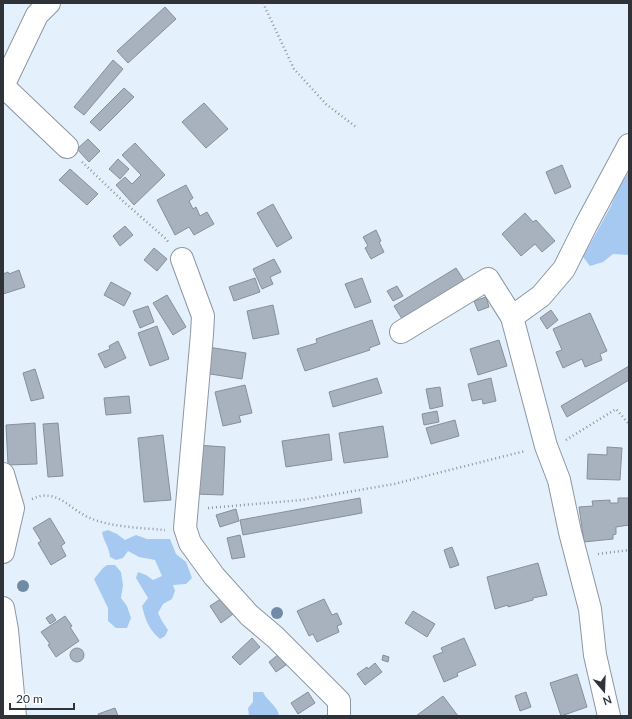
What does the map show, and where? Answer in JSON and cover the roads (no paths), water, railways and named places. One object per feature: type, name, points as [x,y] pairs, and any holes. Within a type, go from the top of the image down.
[{"type":"street","points":[[49,3],[37,15],[3,86],[67,147]]},
{"type":"street","points":[[512,317],[541,296],[564,270],[586,225],[629,145]]},
{"type":"street","points":[[182,259],[203,316],[186,519],[190,543],[214,576],[249,615],[275,637],[339,709]]},
{"type":"street","points":[[401,332],[488,280],[512,317],[546,446],[559,480],[576,557],[590,609],[595,655],[610,716]]},
{"type":"street","points":[[3,474],[12,508],[3,552]]},
{"type":"street","points":[[3,608],[7,630],[15,716]]}]
